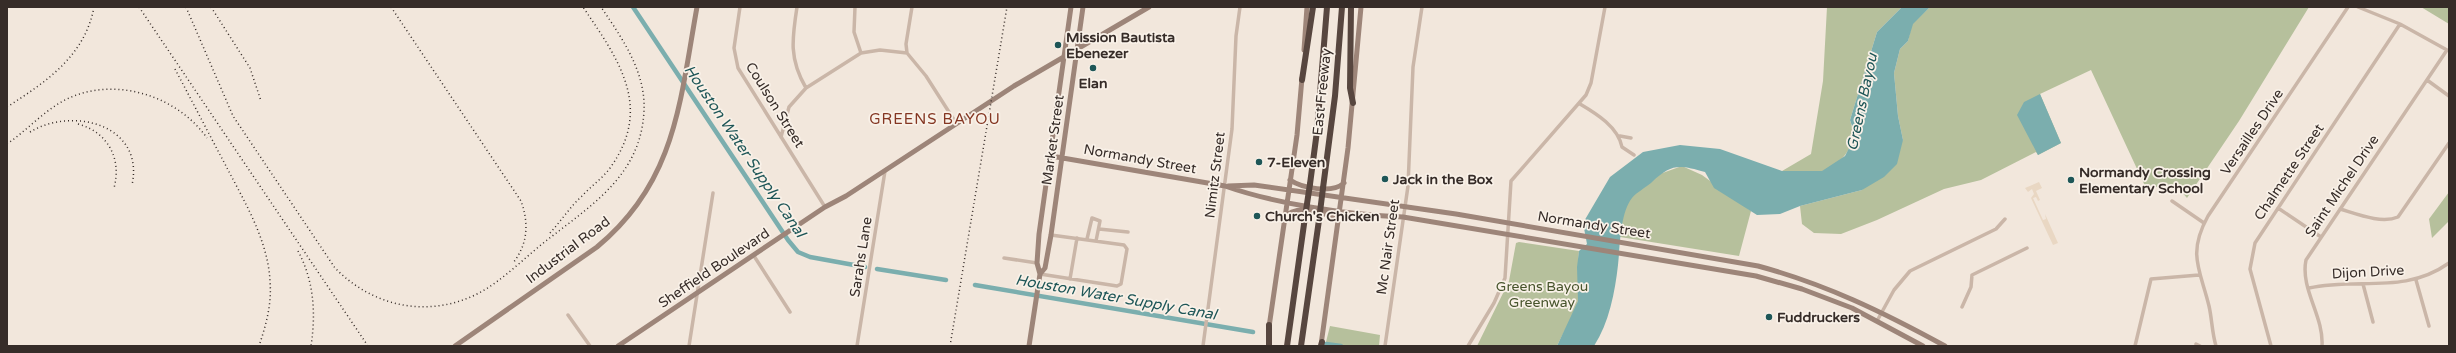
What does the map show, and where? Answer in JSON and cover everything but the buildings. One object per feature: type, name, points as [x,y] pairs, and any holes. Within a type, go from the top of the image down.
[{"type":"highway","points":[[1302,80],[1313,7]]},
{"type":"highway","name":"East Freeway","points":[[1286,346],[1317,131],[1327,7]]},
{"type":"highway","name":"East Freeway","points":[[1301,346],[1336,96],[1342,7]]},
{"type":"highway","points":[[1351,7],[1350,88],[1353,103]]},
{"type":"highway","points":[[1267,346],[1269,325]]},
{"type":"main road","name":"Industrial Road","points":[[455,346],[597,247],[617,230],[641,201],[668,149],[682,88],[697,7]]},
{"type":"main road","name":"Market Street","points":[[1029,346],[1040,274],[1037,263],[1071,7]]},
{"type":"main road","name":"Market Street","points":[[1040,274],[1045,268],[1051,235],[1083,7]]},
{"type":"main road","name":"Sheffield Boulevard","points":[[618,346],[754,256],[790,230],[885,171],[956,123],[1149,7]]},
{"type":"main road","points":[[1269,325],[1290,180],[1302,80],[1307,7]]},
{"type":"main road","points":[[1321,345],[1339,210],[1344,184],[1353,103],[1361,7]]},
{"type":"main road","name":"Normandy Street","points":[[1051,156],[1225,186],[1246,193],[1286,202],[1377,216],[1403,217],[1572,244],[1756,276],[1794,287],[1852,308],[1923,346]]},
{"type":"main road","points":[[1290,180],[1300,186],[1331,189],[1344,184]]},
{"type":"main road","name":"Normandy Street","points":[[1225,186],[1254,185],[1404,207],[1642,245],[1770,269],[1839,293],[1882,313],[1942,346]]},
{"type":"main road","points":[[1284,219],[1288,213],[1297,210],[1326,214],[1338,221]]},
{"type":"street","name":"Coulson Street","points":[[740,7],[734,48],[738,68],[825,207]]},
{"type":"street","points":[[797,7],[792,35],[793,58],[798,75],[806,88]]},
{"type":"street","points":[[855,7],[854,32],[861,53]]},
{"type":"street","points":[[912,7],[906,44],[907,52],[926,76],[956,123]]},
{"type":"street","name":"Nimitz Street","points":[[1203,346],[1232,129],[1236,36],[1240,7]]},
{"type":"street","name":"Mc Nair Street","points":[[1385,346],[1410,168],[1413,66],[1422,7]]},
{"type":"street","points":[[1468,346],[1500,292],[1505,278],[1509,234],[1509,190],[1515,174],[1580,104],[1591,83],[1605,7]]},
{"type":"street","name":"Versailles Drive","points":[[2216,346],[2208,304],[2199,275],[2197,248],[2204,223],[2348,7]]},
{"type":"street","points":[[2358,7],[2400,24]]},
{"type":"street","name":"Saint Michel Drive","points":[[2322,346],[2321,331],[2304,271],[2306,260],[2447,50],[2400,24]]},
{"type":"street","name":"Chalmette Street","points":[[2271,346],[2255,291],[2250,264],[2258,238],[2400,24]]},
{"type":"street","points":[[781,137],[790,107],[806,88],[861,53],[880,50],[907,52]]},
{"type":"street","points":[[2427,80],[2449,96]]},
{"type":"street","points":[[1580,104],[1598,114],[1620,136],[1631,138]]},
{"type":"street","points":[[1620,136],[1622,147],[1634,155]]},
{"type":"street","points":[[2340,209],[2392,219],[2398,217],[2449,143]]},
{"type":"street","name":"Sarahs Lane","points":[[857,346],[885,171]]},
{"type":"street","points":[[689,346],[713,193]]},
{"type":"street","points":[[2172,201],[2204,223]]},
{"type":"street","points":[[2278,208],[2321,237]]},
{"type":"street","points":[[1087,239],[1091,218],[1099,220],[1096,241]]},
{"type":"street","points":[[1877,321],[1894,290],[1910,271],[1996,229],[2005,219]]},
{"type":"street","points":[[1099,228],[1128,232]]},
{"type":"street","points":[[1040,274],[1120,286],[1126,247],[1087,239],[1051,235]]},
{"type":"street","points":[[1070,279],[1077,238]]},
{"type":"street","points":[[1962,307],[1971,287],[1972,275],[2027,248]]},
{"type":"street","points":[[754,256],[790,312]]},
{"type":"street","points":[[1004,258],[1037,263]]},
{"type":"street","name":"Dijon Drive","points":[[2309,288],[2327,285],[2397,284],[2416,280],[2449,263]]},
{"type":"street","points":[[2135,346],[2151,279],[2155,277],[2181,278],[2199,275]]},
{"type":"street","points":[[2416,280],[2429,326]]},
{"type":"street","points":[[2363,284],[2373,322]]},
{"type":"street","points":[[568,315],[590,346]]},
{"type":"green space","points":[[1827,7],[1902,7],[1877,32],[1850,120],[1852,136],[1848,151],[1838,162],[1823,171],[1808,173],[1782,171],[1811,154],[1823,81]]},
{"type":"green space","points":[[1930,7],[2309,7],[2239,121],[2187,198],[2179,189],[2145,186],[2091,70],[2040,94],[2061,143],[2038,155],[2036,152],[1981,180],[1944,189],[1877,220],[1841,234],[1814,233],[1802,224],[1800,206],[1862,190],[1903,140],[1898,116],[1894,73],[1900,49],[1908,41],[1912,24]]},
{"type":"green space","points":[[2421,7],[2449,7],[2449,24]]},
{"type":"green space","points":[[1682,166],[1702,175],[1751,211],[1739,256],[1620,237],[1623,211],[1640,181]]},
{"type":"green space","points":[[2449,192],[2449,221],[2432,238],[2429,219]]},
{"type":"green space","name":"Greens Bayou Greenway","points":[[1519,242],[1579,251],[1579,295],[1574,312],[1557,346],[1477,346],[1509,281],[1516,243]]},
{"type":"green space","points":[[1330,326],[1380,335],[1379,346],[1325,346]]},
{"type":"shaded area","points":[[2039,182],[2042,188],[2036,191],[2040,200],[2038,201],[2036,197],[2033,198],[2043,220],[2046,219],[2045,214],[2058,243],[2053,245],[2031,198],[2034,194],[2032,189],[2028,192],[2025,188]]},
{"type":"water","name":"Greens Bayou","points":[[1902,7],[1930,7],[1913,24],[1908,41],[1900,49],[1894,73],[1898,116],[1903,140],[1897,164],[1884,177],[1862,190],[1800,206],[1780,214],[1757,215],[1714,188],[1705,172],[1682,167],[1670,169],[1658,176],[1649,185],[1636,194],[1628,204],[1621,230],[1617,275],[1613,296],[1604,327],[1594,346],[1557,346],[1578,301],[1577,267],[1579,251],[1587,244],[1583,223],[1610,177],[1643,152],[1680,145],[1720,149],[1782,171],[1822,171],[1845,156],[1853,140],[1854,132],[1850,120],[1877,32]]},
{"type":"water","points":[[2040,94],[2061,143],[2038,155],[2017,115],[2024,102]]},
{"type":"waterway","name":"Houston Water Supply Canal","points":[[633,7],[788,240],[798,252],[810,257],[865,267]]},
{"type":"waterway","name":"Houston Water Supply Canal","points":[[877,269],[946,280]]},
{"type":"waterway","name":"Houston Water Supply Canal","points":[[975,285],[1253,332]]},
{"type":"waterway","name":"Houston Water Supply Canal","points":[[1326,344],[1341,346]]},
{"type":"railway","points":[[7,107],[36,88],[62,66],[73,54],[82,40],[94,7]]},
{"type":"railway","points":[[139,7],[368,346]]},
{"type":"railway","points":[[186,7],[233,116],[335,268],[366,292],[384,300],[402,305],[421,307],[441,306],[460,301],[489,287],[599,199],[625,169],[634,152],[641,133],[644,97],[637,69],[631,56],[601,7]]},
{"type":"railway","points":[[211,7],[250,68],[261,101]]},
{"type":"railway","points":[[391,7],[521,201],[524,209],[526,233],[522,248],[513,263]]},
{"type":"railway","points":[[550,233],[573,205],[585,192],[604,176],[610,168],[623,146],[629,124],[630,104],[626,84],[619,65],[583,7]]},
{"type":"railway","points":[[950,346],[1007,7]]},
{"type":"railway","points":[[175,69],[254,221],[265,251],[270,281],[270,298],[266,322],[259,346]]},
{"type":"railway","points":[[7,144],[56,105],[82,93],[101,90],[121,90],[141,93],[160,100],[178,110],[194,123],[207,138]]},
{"type":"railway","points":[[30,132],[47,124],[66,121],[85,122],[102,126],[117,135],[128,148],[133,164],[132,185]]},
{"type":"railway","points":[[78,124],[97,133],[105,140],[110,148],[116,167],[114,188]]},
{"type":"railway","points":[[298,251],[307,274],[312,297],[313,334],[311,346]]},
{"type":"place","name":"Mission Bautista Ebenezer","points":[[1058,45]]},
{"type":"place","name":"Elan","points":[[1093,68]]},
{"type":"place","name":"7-Eleven","points":[[1259,162]]},
{"type":"place","name":"Jack in the Box","points":[[1385,179]]},
{"type":"place","name":"Normandy Crossing Elementary School","points":[[2071,180]]},
{"type":"place","name":"Church's Chicken","points":[[1257,216]]},
{"type":"place","name":"Fuddruckers","points":[[1769,317]]},
{"type":"district","name":"GREENS BAYOU","points":[[935,119]]}]
